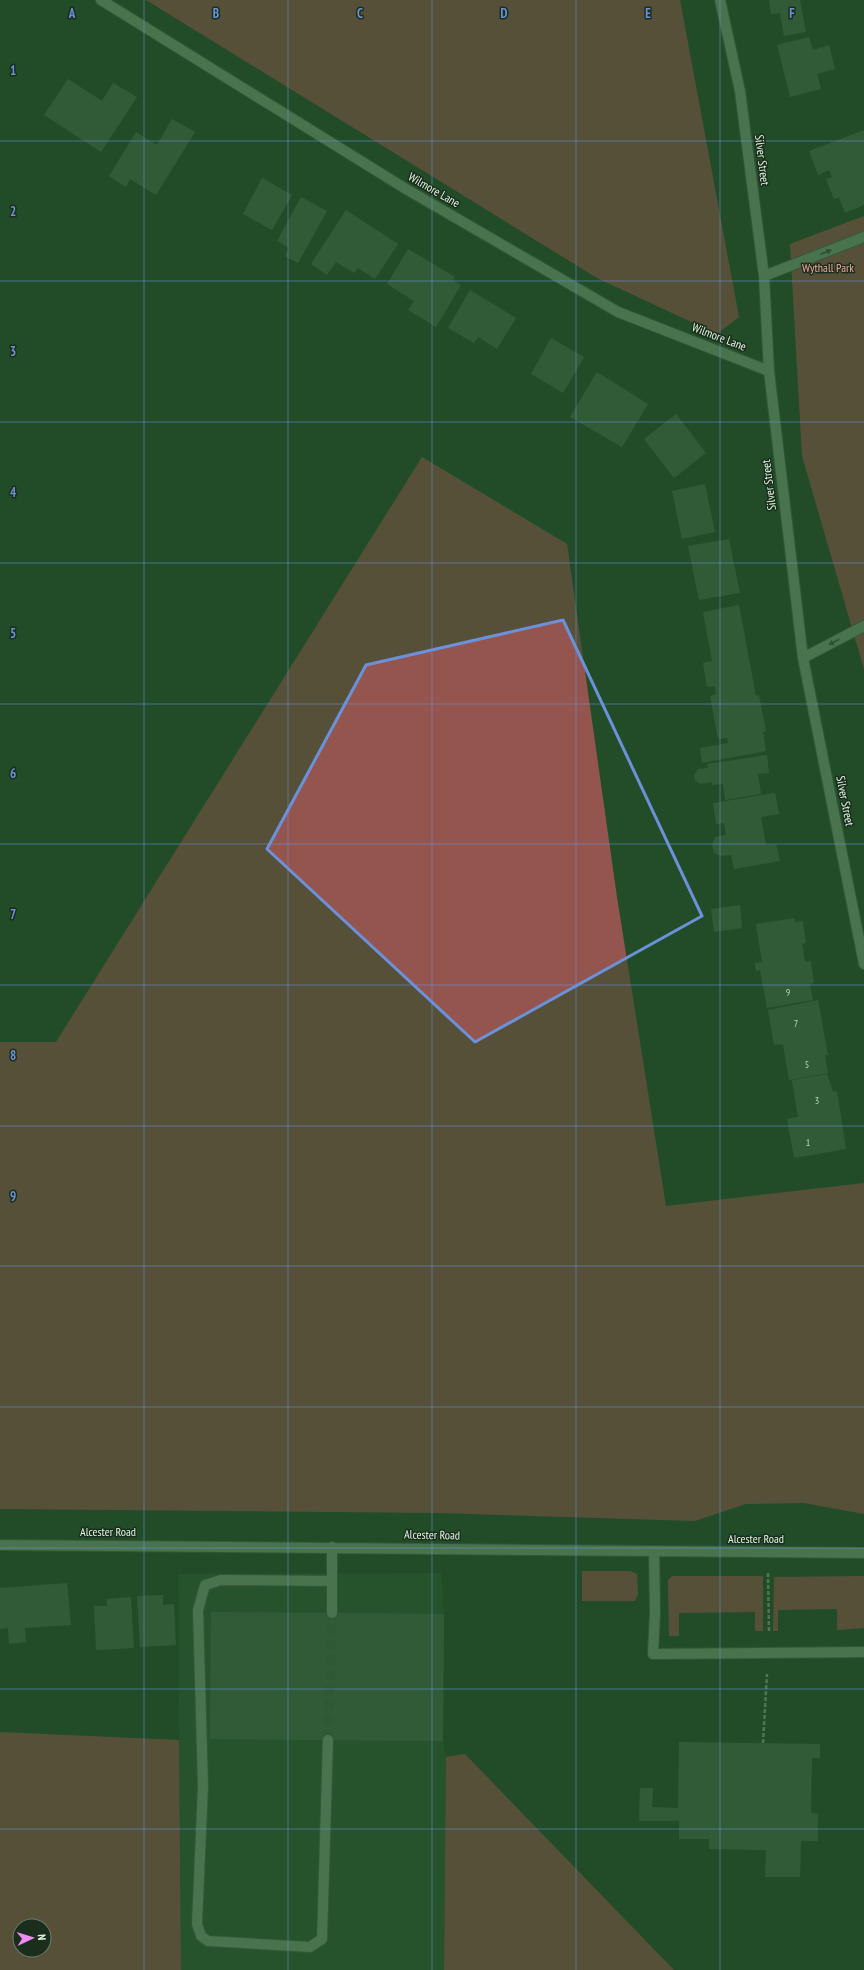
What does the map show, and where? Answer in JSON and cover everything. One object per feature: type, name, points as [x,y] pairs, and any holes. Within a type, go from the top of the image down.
[{"type":"street","name":"Wilmore Lane","points":[[101,0],[406,189],[618,312],[769,370]]},
{"type":"street","name":"Silver Street","points":[[720,0],[740,91],[764,276],[769,370],[803,658],[864,964]]},
{"type":"street","points":[[764,276],[864,237]]},
{"type":"street","points":[[803,658],[864,626]]},
{"type":"street","name":"Alcester Road","points":[[0,1545],[864,1553]]},
{"type":"street","points":[[332,1547],[332,1613]]},
{"type":"street","points":[[654,1551],[654,1654],[864,1652]]},
{"type":"street","points":[[328,1740],[322,1939],[310,1947],[208,1941],[201,1936],[197,1924],[203,1786],[198,1610],[205,1585],[221,1580],[332,1581]]},
{"type":"highlighted area","points":[[563,620],[702,916],[475,1042],[267,849],[366,665]]},
{"type":"shaded area","points":[[441,1573],[444,1614],[443,1741],[446,1757],[444,1970],[181,1970],[178,1574]]},
{"type":"green space","points":[[146,0],[680,0],[739,317],[717,334],[597,278]]},
{"type":"green space","name":"Wythall Park","points":[[864,216],[864,669],[802,456],[790,244]]},
{"type":"green space","points":[[422,457],[567,544],[617,897],[666,1206],[864,1183],[864,1514],[804,1503],[746,1504],[695,1521],[437,1513],[0,1509],[0,1042],[56,1042]]},
{"type":"green space","points":[[582,1571],[630,1571],[637,1574],[638,1594],[635,1601],[582,1601]]},
{"type":"green space","points":[[672,1576],[763,1576],[763,1631],[755,1631],[755,1612],[679,1613],[679,1636],[669,1636],[668,1580]]},
{"type":"green space","points":[[864,1576],[864,1628],[837,1630],[837,1609],[778,1610],[778,1631],[773,1631],[774,1577]]},
{"type":"green space","points":[[0,1732],[179,1740],[181,1970],[0,1970]]},
{"type":"green space","points":[[465,1754],[674,1970],[444,1970],[446,1757]]},
{"type":"building","points":[[769,0],[800,0],[806,32],[784,36],[780,13],[771,14]]},
{"type":"building","points":[[809,37],[813,50],[829,45],[835,69],[817,74],[821,89],[790,97],[777,45]]},
{"type":"building","points":[[68,79],[102,101],[113,83],[137,97],[101,152],[44,115]]},
{"type":"building","points":[[172,119],[195,132],[156,195],[130,179],[126,187],[109,176],[136,132],[157,145]]},
{"type":"building","points":[[864,130],[864,205],[845,213],[839,197],[834,199],[826,179],[832,177],[829,170],[818,175],[809,151]]},
{"type":"building","points":[[262,178],[292,195],[272,230],[243,214]]},
{"type":"building","points":[[301,197],[327,211],[298,263],[285,256],[289,248],[277,241]]},
{"type":"building","points":[[346,210],[398,244],[375,279],[358,268],[354,273],[336,262],[327,275],[311,264]]},
{"type":"building","points":[[408,249],[455,277],[453,280],[461,285],[436,327],[408,310],[414,301],[387,284]]},
{"type":"building","points":[[470,290],[516,318],[497,349],[478,337],[474,343],[448,328]]},
{"type":"building","points":[[551,338],[584,357],[563,393],[531,374]]},
{"type":"building","points":[[597,372],[648,404],[622,447],[570,417]]},
{"type":"building","points":[[676,414],[706,453],[674,478],[644,439]]},
{"type":"building","points":[[705,484],[715,532],[682,539],[672,491]]},
{"type":"building","points":[[729,539],[740,593],[699,600],[688,546]]},
{"type":"building","points":[[739,605],[756,696],[759,695],[766,731],[763,732],[766,751],[702,763],[700,748],[728,743],[727,738],[718,739],[710,696],[716,694],[715,686],[707,687],[703,663],[712,661],[703,612]]},
{"type":"building","points":[[767,755],[769,773],[758,774],[761,794],[725,800],[723,784],[712,785],[712,782],[701,784],[695,781],[694,775],[698,769],[708,768],[707,764]]},
{"type":"building","points":[[775,793],[779,814],[761,817],[766,845],[776,844],[780,861],[734,869],[731,855],[721,856],[714,853],[712,844],[715,837],[726,835],[724,823],[716,824],[713,803]]},
{"type":"building","points":[[740,905],[742,928],[714,932],[711,909]]},
{"type":"building","points":[[795,918],[795,922],[803,921],[806,943],[802,944],[805,962],[811,961],[814,983],[810,984],[813,1000],[767,1008],[760,970],[756,971],[755,963],[762,962],[756,924]]},
{"type":"building","points":[[818,1000],[828,1055],[825,1055],[828,1073],[789,1080],[783,1044],[774,1045],[768,1010]]},
{"type":"building","points":[[827,1074],[833,1092],[837,1091],[846,1149],[794,1158],[787,1119],[798,1117],[792,1080]]},
{"type":"building","points":[[67,1583],[71,1625],[25,1628],[26,1642],[9,1644],[8,1628],[0,1629],[0,1588]]},
{"type":"building","points":[[163,1595],[163,1605],[174,1604],[176,1645],[140,1647],[137,1596]]},
{"type":"building","points":[[131,1597],[134,1648],[96,1650],[94,1606],[107,1606],[107,1599]]},
{"type":"building","points":[[211,1612],[444,1614],[443,1741],[210,1739]]},
{"type":"building","points":[[679,1742],[820,1744],[820,1758],[812,1758],[811,1813],[818,1814],[818,1841],[801,1841],[800,1877],[765,1877],[766,1850],[709,1849],[709,1839],[679,1839],[679,1821],[639,1821],[640,1788],[653,1788],[652,1807],[678,1808]]},
{"type":"tunnel","points":[[328,1740],[332,1613]]}]
